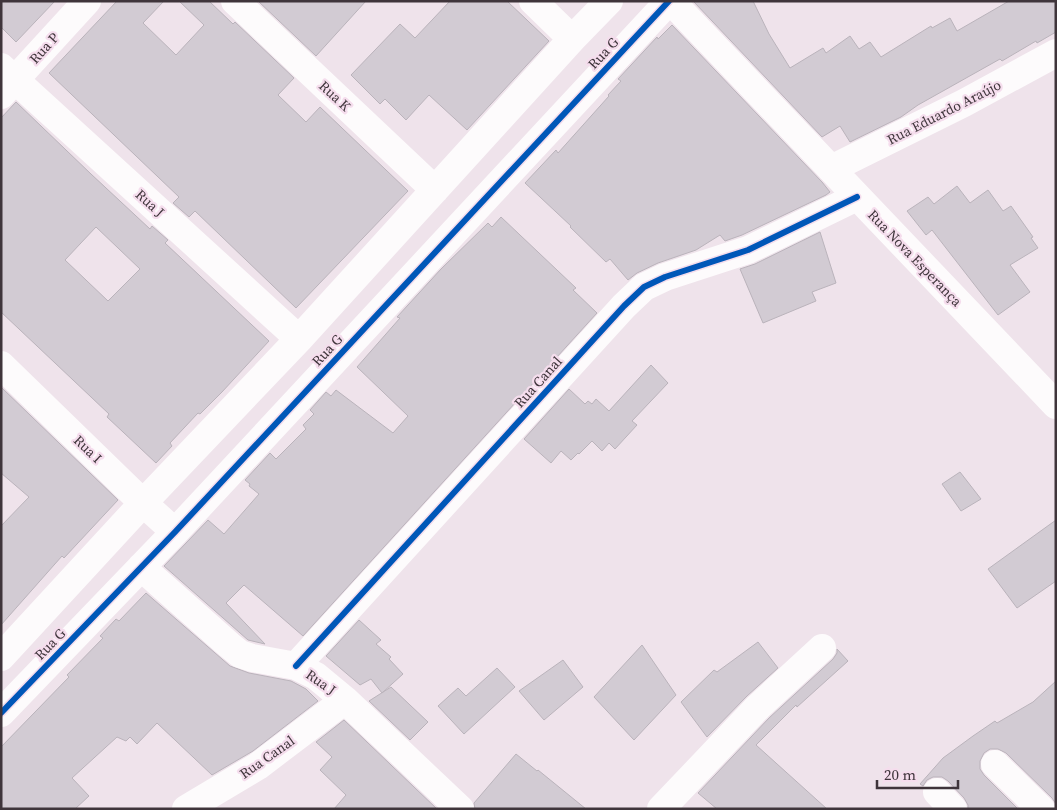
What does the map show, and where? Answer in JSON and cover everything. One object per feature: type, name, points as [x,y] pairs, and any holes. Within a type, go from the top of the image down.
[{"type":"street","name":"Rua P","points":[[6,81],[87,1]]},
{"type":"street","name":"Rua K","points":[[235,1],[435,190]]},
{"type":"street","points":[[533,1],[572,39]]},
{"type":"street","name":"Rua G","points":[[1,657],[143,503],[300,339],[572,39],[609,1]]},
{"type":"street","name":"Rua G","points":[[1,713],[175,532],[670,1]]},
{"type":"street","name":"Rua Nova Esperança","points":[[670,1],[1056,405]]},
{"type":"street","name":"Rua Eduardo Araújo","points":[[831,169],[964,103],[1056,53]]},
{"type":"street","name":"Rua J","points":[[6,81],[300,339]]},
{"type":"street","name":"Rua Canal","points":[[296,666],[624,306],[644,287],[665,277],[748,250],[857,197]]},
{"type":"street","name":"Rua I","points":[[1,365],[175,532]]},
{"type":"street","name":"Rua J","points":[[141,567],[240,654],[296,666],[316,676],[345,700],[460,809]]},
{"type":"street","points":[[661,809],[758,707],[822,648]]},
{"type":"street","points":[[1,663],[26,687]]},
{"type":"street","name":"Rua Canal","points":[[186,809],[258,766],[345,700]]},
{"type":"street","points":[[995,764],[1040,809]]},
{"type":"building","points":[[1,1],[55,1],[16,42],[1,27]]},
{"type":"building","points":[[117,1],[164,1],[143,23],[176,55],[204,25],[179,1],[209,1],[233,24],[235,22],[294,78],[278,95],[306,122],[320,107],[408,191],[296,308],[195,211],[189,217],[173,203],[179,197],[49,73]]},
{"type":"building","points":[[258,1],[366,1],[316,56]]},
{"type":"building","points":[[450,1],[507,1],[549,41],[467,130],[429,95],[406,120],[385,99],[380,104],[351,75],[400,24],[415,38]]},
{"type":"building","points":[[695,1],[753,1],[769,34],[790,68],[823,48],[826,53],[850,36],[859,49],[870,42],[881,57],[931,26],[932,28],[950,18],[957,31],[1009,1],[1056,1],[1056,32],[1037,43],[1036,41],[1002,61],[1000,59],[918,105],[901,117],[850,142],[840,126],[822,137]]},
{"type":"building","points":[[672,25],[830,192],[742,235],[725,241],[720,235],[696,250],[658,263],[637,273],[628,280],[610,259],[606,262],[525,183],[556,150],[558,153],[609,96],[621,81],[618,79],[657,37],[658,39]]},
{"type":"building","points":[[16,102],[150,229],[152,226],[168,240],[165,243],[269,341],[222,392],[200,414],[198,413],[170,443],[172,446],[156,463],[107,417],[109,414],[1,312],[1,118]],"holes":[[[96,227],[140,269],[108,301],[65,260]]]},
{"type":"building","points":[[957,186],[970,203],[988,190],[1003,211],[1011,206],[1033,237],[1031,238],[1038,248],[1010,265],[1030,292],[998,315],[932,230],[926,235],[907,211],[928,197],[934,204]]},
{"type":"building","points":[[501,217],[576,288],[573,290],[597,313],[303,636],[244,585],[226,603],[265,644],[248,640],[164,566],[208,520],[224,534],[259,494],[245,480],[270,453],[276,459],[306,429],[303,425],[314,414],[310,410],[326,392],[331,396],[336,390],[393,433],[408,416],[357,367],[400,318],[397,317],[441,269],[488,223],[492,227]]},
{"type":"building","points":[[820,232],[836,283],[812,292],[816,301],[763,323],[740,269],[755,264]]},
{"type":"building","points":[[651,365],[668,383],[632,421],[637,425],[615,449],[609,443],[602,451],[592,441],[571,460],[561,451],[551,463],[524,439],[569,389],[585,404],[588,401],[592,404],[596,399],[609,411]]},
{"type":"building","points":[[1,387],[118,500],[64,558],[62,556],[1,625],[1,526],[29,497],[1,473]]},
{"type":"building","points":[[960,472],[981,499],[961,511],[942,484]]},
{"type":"building","points":[[1056,520],[1056,581],[1017,608],[988,569]]},
{"type":"building","points":[[146,593],[230,666],[249,673],[291,681],[306,689],[318,701],[253,751],[212,775],[157,723],[137,744],[130,737],[126,741],[117,737],[72,778],[89,796],[75,809],[1,809],[1,747],[69,677],[67,675],[103,638],[100,636],[116,619],[119,621]]},
{"type":"building","points":[[359,620],[381,640],[376,644],[391,657],[389,659],[403,674],[382,693],[371,679],[360,685],[326,656]]},
{"type":"building","points":[[758,642],[778,668],[747,696],[707,737],[681,702],[714,670],[717,672]]},
{"type":"building","points":[[642,645],[676,695],[634,740],[594,697]]},
{"type":"building","points":[[837,649],[848,661],[797,707],[796,705],[756,745],[827,809],[717,809],[698,793],[769,718],[833,659]]},
{"type":"building","points":[[563,660],[583,687],[544,720],[519,691]]},
{"type":"building","points":[[497,668],[515,687],[464,734],[438,706],[458,688],[466,696]]},
{"type":"building","points":[[1056,681],[1056,804],[1006,753],[998,749],[990,749],[984,753],[980,761],[980,769],[1018,809],[968,809],[964,798],[942,777],[933,777],[927,780],[923,786],[920,784],[943,758],[995,721],[997,723],[1033,702]]},
{"type":"building","points":[[391,687],[428,722],[410,740],[369,701]]},
{"type":"building","points":[[344,720],[437,809],[334,809],[346,795],[320,770],[332,757],[316,742]]},
{"type":"building","points":[[516,754],[586,809],[475,809],[474,803]]},
{"type":"cycle path","points":[[1,713],[175,532],[669,1]]},
{"type":"cycle path","points":[[296,666],[624,306],[644,287],[665,277],[748,250],[857,197]]}]
